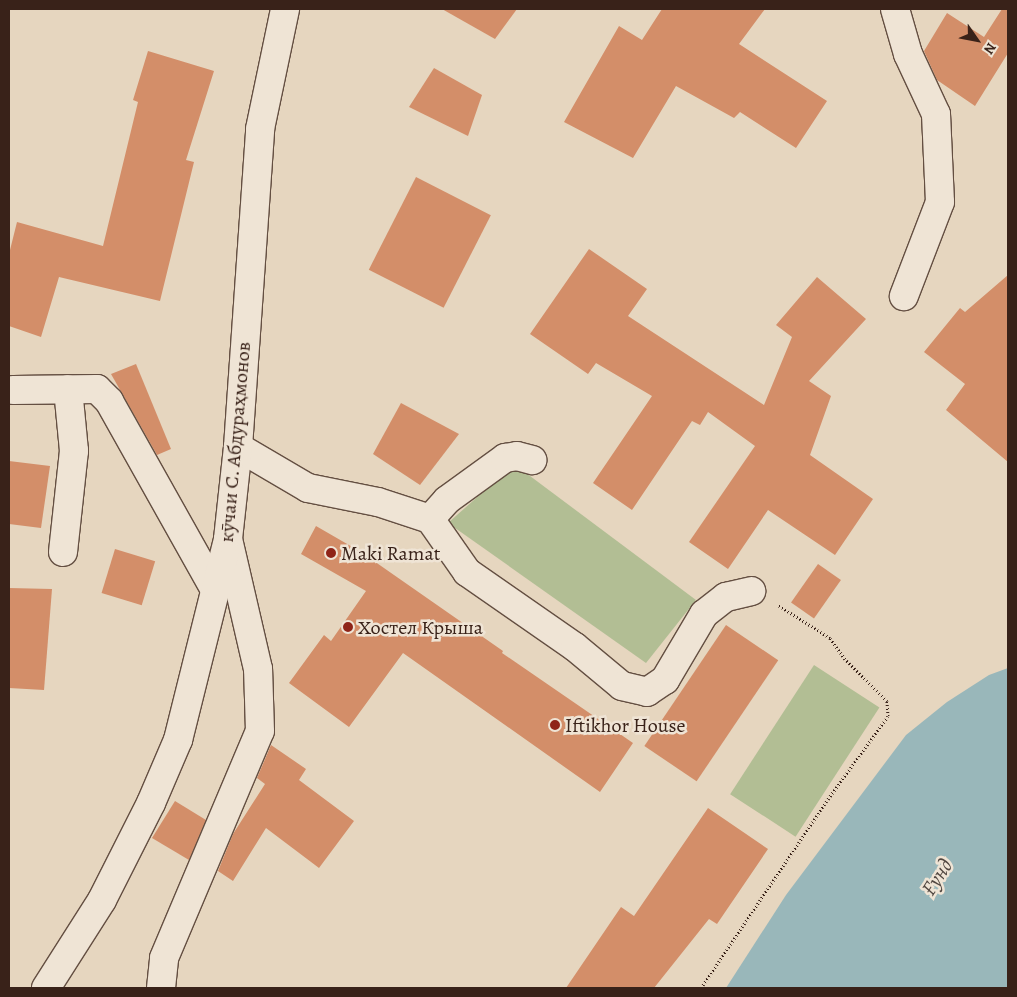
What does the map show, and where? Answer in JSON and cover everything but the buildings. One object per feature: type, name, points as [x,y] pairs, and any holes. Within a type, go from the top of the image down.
[{"type":"street","name":"кӯчаи С. Абдураҳмонов","points":[[46,988],[102,900],[151,803],[178,740],[228,540],[238,447],[260,129],[285,9]]},
{"type":"street","points":[[895,9],[908,54],[936,114],[940,202],[904,296]]},
{"type":"street","points":[[64,552],[74,452],[68,389]]},
{"type":"street","points":[[13,390],[97,389],[109,401],[215,590]]},
{"type":"street","points":[[238,447],[308,488],[378,502],[430,519],[467,572],[575,647],[622,686],[647,692],[665,680],[704,614],[726,597],[751,591]]},
{"type":"street","points":[[430,519],[447,500],[505,458],[517,456],[532,460]]},
{"type":"street","points":[[161,988],[164,958],[260,731],[258,669],[228,540]]},
{"type":"path","points":[[701,988],[828,799],[888,716],[887,701],[845,659],[830,638],[768,598],[751,591]]},
{"type":"green space","points":[[518,467],[696,600],[646,663],[448,523],[501,476]]},
{"type":"green space","points":[[814,665],[879,707],[796,837],[730,794]]},
{"type":"water","name":"Ғунд","points":[[1008,668],[1008,988],[726,988],[786,895],[906,735],[947,702],[989,675]]},
{"type":"place","name":"Maki Ramat","points":[[331,553]]},
{"type":"place","name":"Хостел Крыша","points":[[348,627]]},
{"type":"place","name":"Iftikhor House","points":[[555,725]]}]
